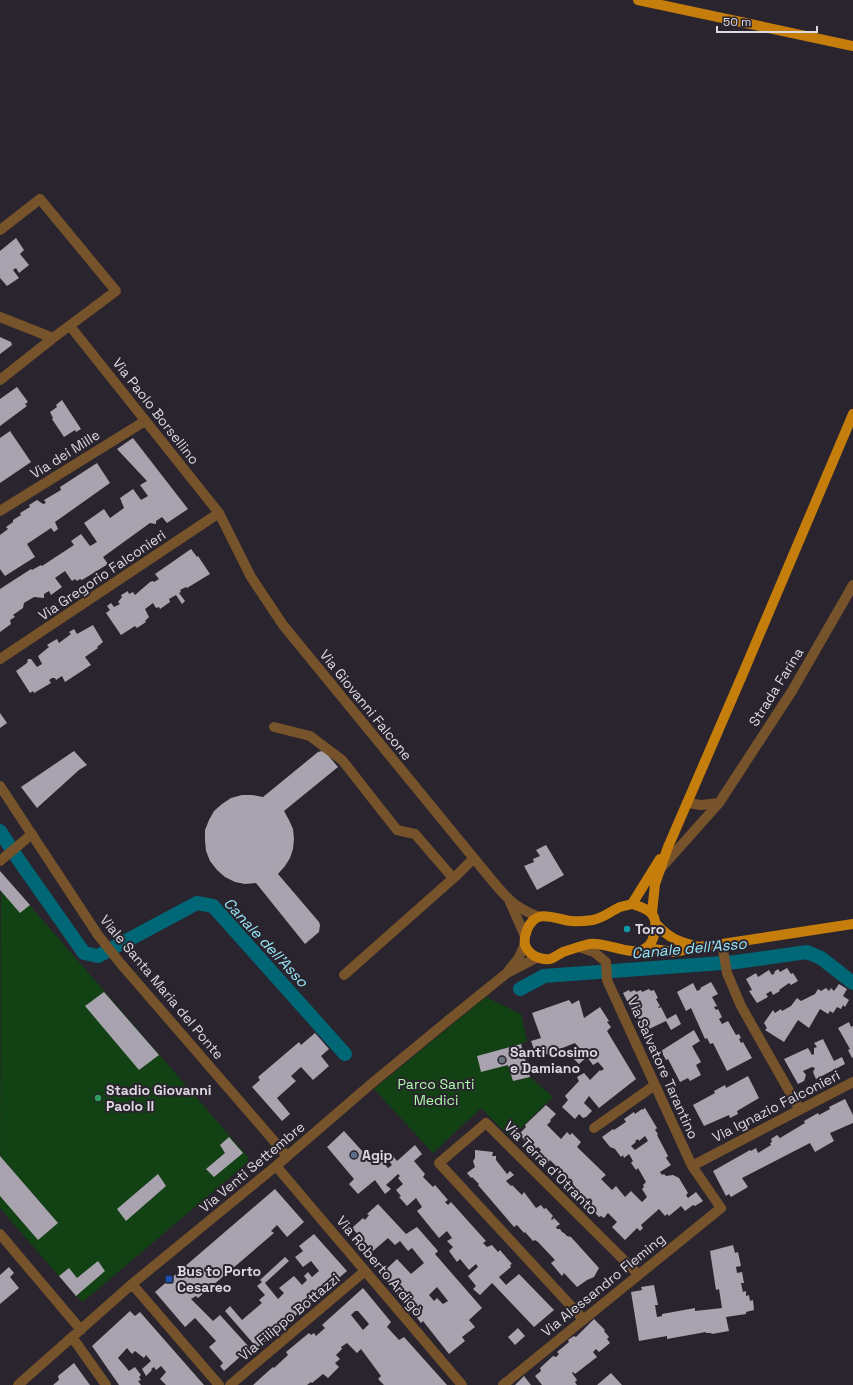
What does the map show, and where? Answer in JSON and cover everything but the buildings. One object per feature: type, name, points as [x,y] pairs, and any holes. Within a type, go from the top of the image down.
[{"type":"main road","points":[[638,0],[851,45]]},
{"type":"main road","points":[[697,947],[675,940],[664,933],[656,924],[652,913],[655,884],[668,847],[853,414]]},
{"type":"main road","points":[[632,904],[668,847]]},
{"type":"main road","points":[[652,913],[644,908],[632,904],[620,907],[608,915],[594,920],[572,921],[547,916],[539,917],[532,922],[525,940],[530,953],[536,958],[550,959],[579,947],[591,944],[604,944],[624,950],[635,951],[646,948],[674,952],[697,947],[853,924]]},
{"type":"main road","points":[[646,948],[654,936],[656,924]]},
{"type":"street","points":[[0,230],[40,200],[116,291],[0,380]]},
{"type":"street","points":[[0,317],[53,338]]},
{"type":"street","name":"Via Paolo Borsellino","points":[[70,326],[219,514]]},
{"type":"street","name":"Via dei Mille","points":[[0,511],[145,421]]},
{"type":"street","name":"Via Gregorio Falconieri","points":[[0,659],[219,514]]},
{"type":"street","name":"Via Giovanni Falcone","points":[[219,514],[250,577],[283,625],[473,859],[510,902],[524,911],[539,917]]},
{"type":"street","name":"Strada Farina","points":[[662,867],[719,803],[792,691],[853,585]]},
{"type":"street","points":[[274,727],[310,736],[342,760],[398,830],[416,834],[453,878]]},
{"type":"street","name":"Viale Santa Maria del Ponte","points":[[0,786],[98,935],[121,964],[287,1156]]},
{"type":"street","points":[[688,803],[701,805],[719,803]]},
{"type":"street","points":[[3,858],[32,834]]},
{"type":"street","points":[[344,975],[473,859]]},
{"type":"street","name":"Via Giovanni Falcone","points":[[510,902],[525,940]]},
{"type":"street","name":"Via Venti Settembre","points":[[507,973],[518,959],[525,940]]},
{"type":"street","points":[[722,944],[727,973],[741,1006],[800,1110]]},
{"type":"street","name":"Via Salvatore Tarantino","points":[[579,947],[594,952],[606,962],[607,980],[692,1166],[721,1208]]},
{"type":"street","name":"Via Venti Settembre","points":[[18,1385],[132,1284],[276,1166],[382,1075],[507,973],[536,958]]},
{"type":"street","name":"Via Ignazio Falconieri","points":[[692,1166],[853,1082]]},
{"type":"street","points":[[594,1128],[655,1085]]},
{"type":"street","name":"Via Terra d'Otranto","points":[[583,1319],[439,1163],[486,1123],[638,1274]]},
{"type":"street","name":"Via Roberto Ardigò","points":[[276,1166],[462,1385]]},
{"type":"street","name":"Via Alessandro Fleming","points":[[503,1385],[721,1208]]},
{"type":"street","points":[[0,1234],[81,1330]]},
{"type":"street","name":"Via Filippo Bottazzi","points":[[230,1385],[365,1271]]},
{"type":"street","points":[[132,1284],[219,1385]]},
{"type":"street","points":[[72,1337],[106,1385]]},
{"type":"green space","name":"Stadio Giovanni Paolo II","points":[[1,872],[248,1157],[248,1162],[84,1301],[80,1300],[76,1296],[0,1208]]},
{"type":"green space","name":"Parco Santi Medici","points":[[486,997],[521,1014],[527,1041],[477,1056],[481,1071],[508,1065],[513,1081],[530,1077],[553,1097],[511,1138],[481,1108],[433,1153],[374,1089]]},
{"type":"waterway","name":"Canale dell'Asso","points":[[0,831],[84,953],[98,956],[197,903],[213,906],[345,1054]]},
{"type":"waterway","name":"Canale dell'Asso","points":[[520,989],[544,976],[736,962],[807,952],[821,958],[853,983]]},
{"type":"place","name":"Toro","points":[[627,929]]},
{"type":"place","name":"Santi Cosimo e Damiano","points":[[502,1060]]},
{"type":"place","name":"Stadio Giovanni Paolo II","points":[[98,1098]]},
{"type":"place","name":"Agip","points":[[354,1155]]},
{"type":"place","name":"Bus to Porto Cesareo","points":[[169,1279]]}]
